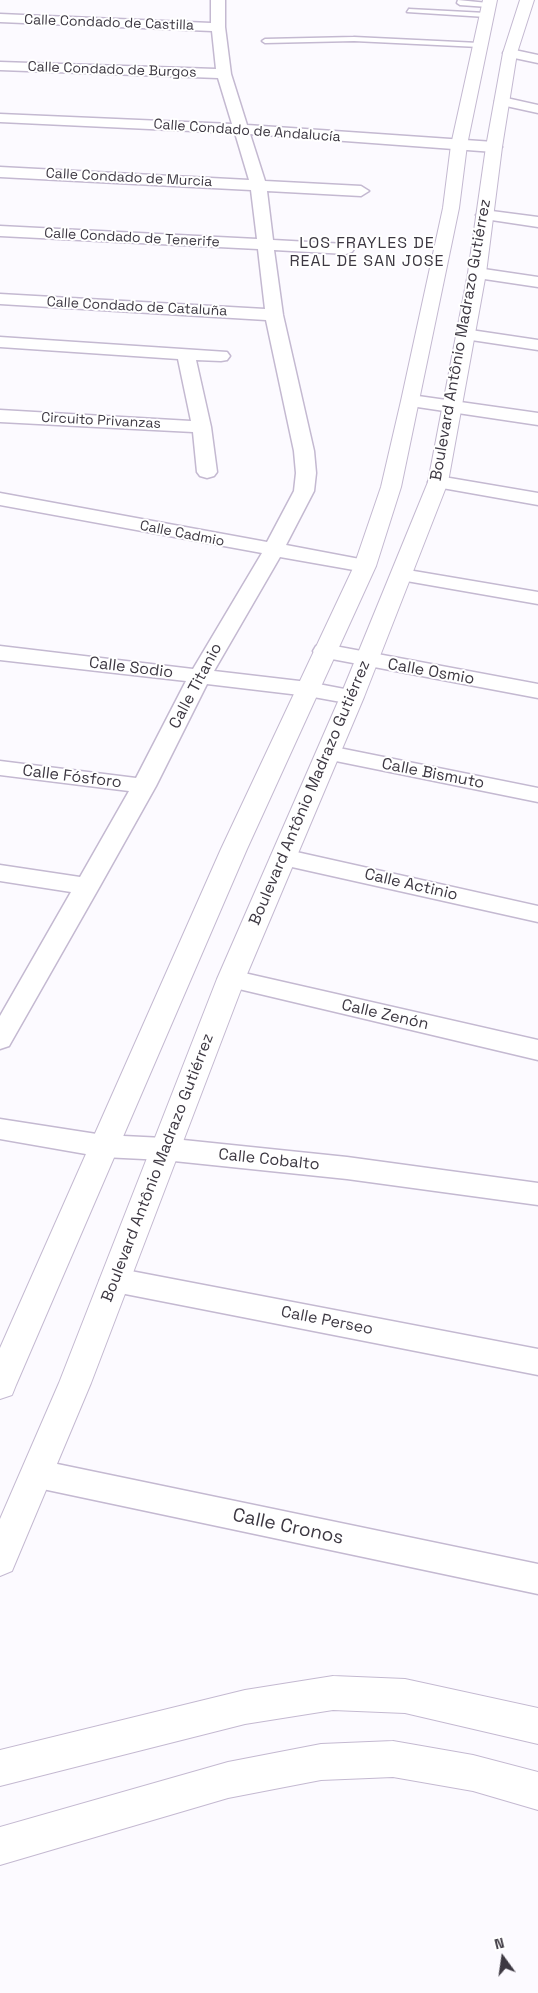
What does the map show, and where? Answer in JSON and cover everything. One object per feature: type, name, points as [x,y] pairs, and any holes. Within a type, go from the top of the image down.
[{"type":"street","name":"Calle Titanio","points":[[0,1039],[12,994],[88,886],[144,786],[200,676],[273,550],[304,491],[306,473],[300,428],[274,315],[258,184],[224,74],[218,28],[218,0]]},
{"type":"street","name":"Boulevard Antônio Madrazo Gutiérrez","points":[[0,1560],[38,1474],[231,979],[352,697],[438,482],[464,334],[477,273],[494,147],[512,45],[527,0]]},
{"type":"street","name":"Boulevard Antônio Madrazo Gutiérrez","points":[[0,1385],[234,850],[324,651],[365,566],[391,487],[411,402],[451,208],[458,145],[488,7]]},
{"type":"street","name":"Calle Condado de Castilla","points":[[0,18],[218,28]]},
{"type":"street","points":[[534,22],[512,45],[538,59]]},
{"type":"street","name":"Calle Condado de Burgos","points":[[0,66],[224,74]]},
{"type":"street","points":[[502,101],[538,108]]},
{"type":"street","name":"Calle Condado de Andalucía","points":[[0,118],[240,129],[494,147]]},
{"type":"street","name":"Calle Condado de Murcia","points":[[0,172],[258,184],[361,191]]},
{"type":"street","points":[[484,216],[538,222]]},
{"type":"street","name":"Calle Condado de Tenerife","points":[[0,231],[346,249]]},
{"type":"street","points":[[477,273],[538,282]]},
{"type":"street","name":"Calle Condado de Cataluña","points":[[0,299],[274,315]]},
{"type":"street","points":[[464,334],[538,345]]},
{"type":"street","points":[[0,342],[221,356]]},
{"type":"street","points":[[186,354],[202,427],[207,472]]},
{"type":"street","points":[[411,402],[538,419]]},
{"type":"street","name":"Circuito Privanzas","points":[[0,416],[202,427]]},
{"type":"street","points":[[438,482],[538,499]]},
{"type":"street","name":"Calle Cadmio","points":[[0,499],[365,566]]},
{"type":"street","points":[[402,575],[538,598]]},
{"type":"street","name":"Calle Osmio","points":[[324,651],[538,691]]},
{"type":"street","name":"Calle Sodio","points":[[0,653],[308,689],[352,697]]},
{"type":"street","name":"Calle Bismuto","points":[[328,753],[538,795]]},
{"type":"street","name":"Calle Fósforo","points":[[0,768],[144,786]]},
{"type":"street","name":"Calle Actinio","points":[[283,857],[538,914]]},
{"type":"street","points":[[0,873],[88,886]]},
{"type":"street","name":"Calle Zenón","points":[[231,979],[538,1050]]},
{"type":"street","name":"Calle Cobalto","points":[[0,1129],[103,1146],[164,1149],[347,1168],[538,1194]]},
{"type":"street","name":"Calle Perseo","points":[[115,1280],[538,1362]]},
{"type":"street","name":"Calle Cronos","points":[[38,1474],[538,1579]]},
{"type":"street","points":[[0,1768],[245,1707],[333,1693],[405,1696],[538,1726]]},
{"type":"street","points":[[0,1846],[228,1780],[321,1762],[393,1759],[473,1773],[538,1791]]},
{"type":"lane","points":[[461,0],[460,3],[488,7]]},
{"type":"lane","points":[[409,11],[488,7]]},
{"type":"lane","points":[[266,41],[354,39],[479,45]]},
{"type":"district","name":"LOS FRAYLES DE REAL DE SAN JOSE","points":[[367,253]]}]
